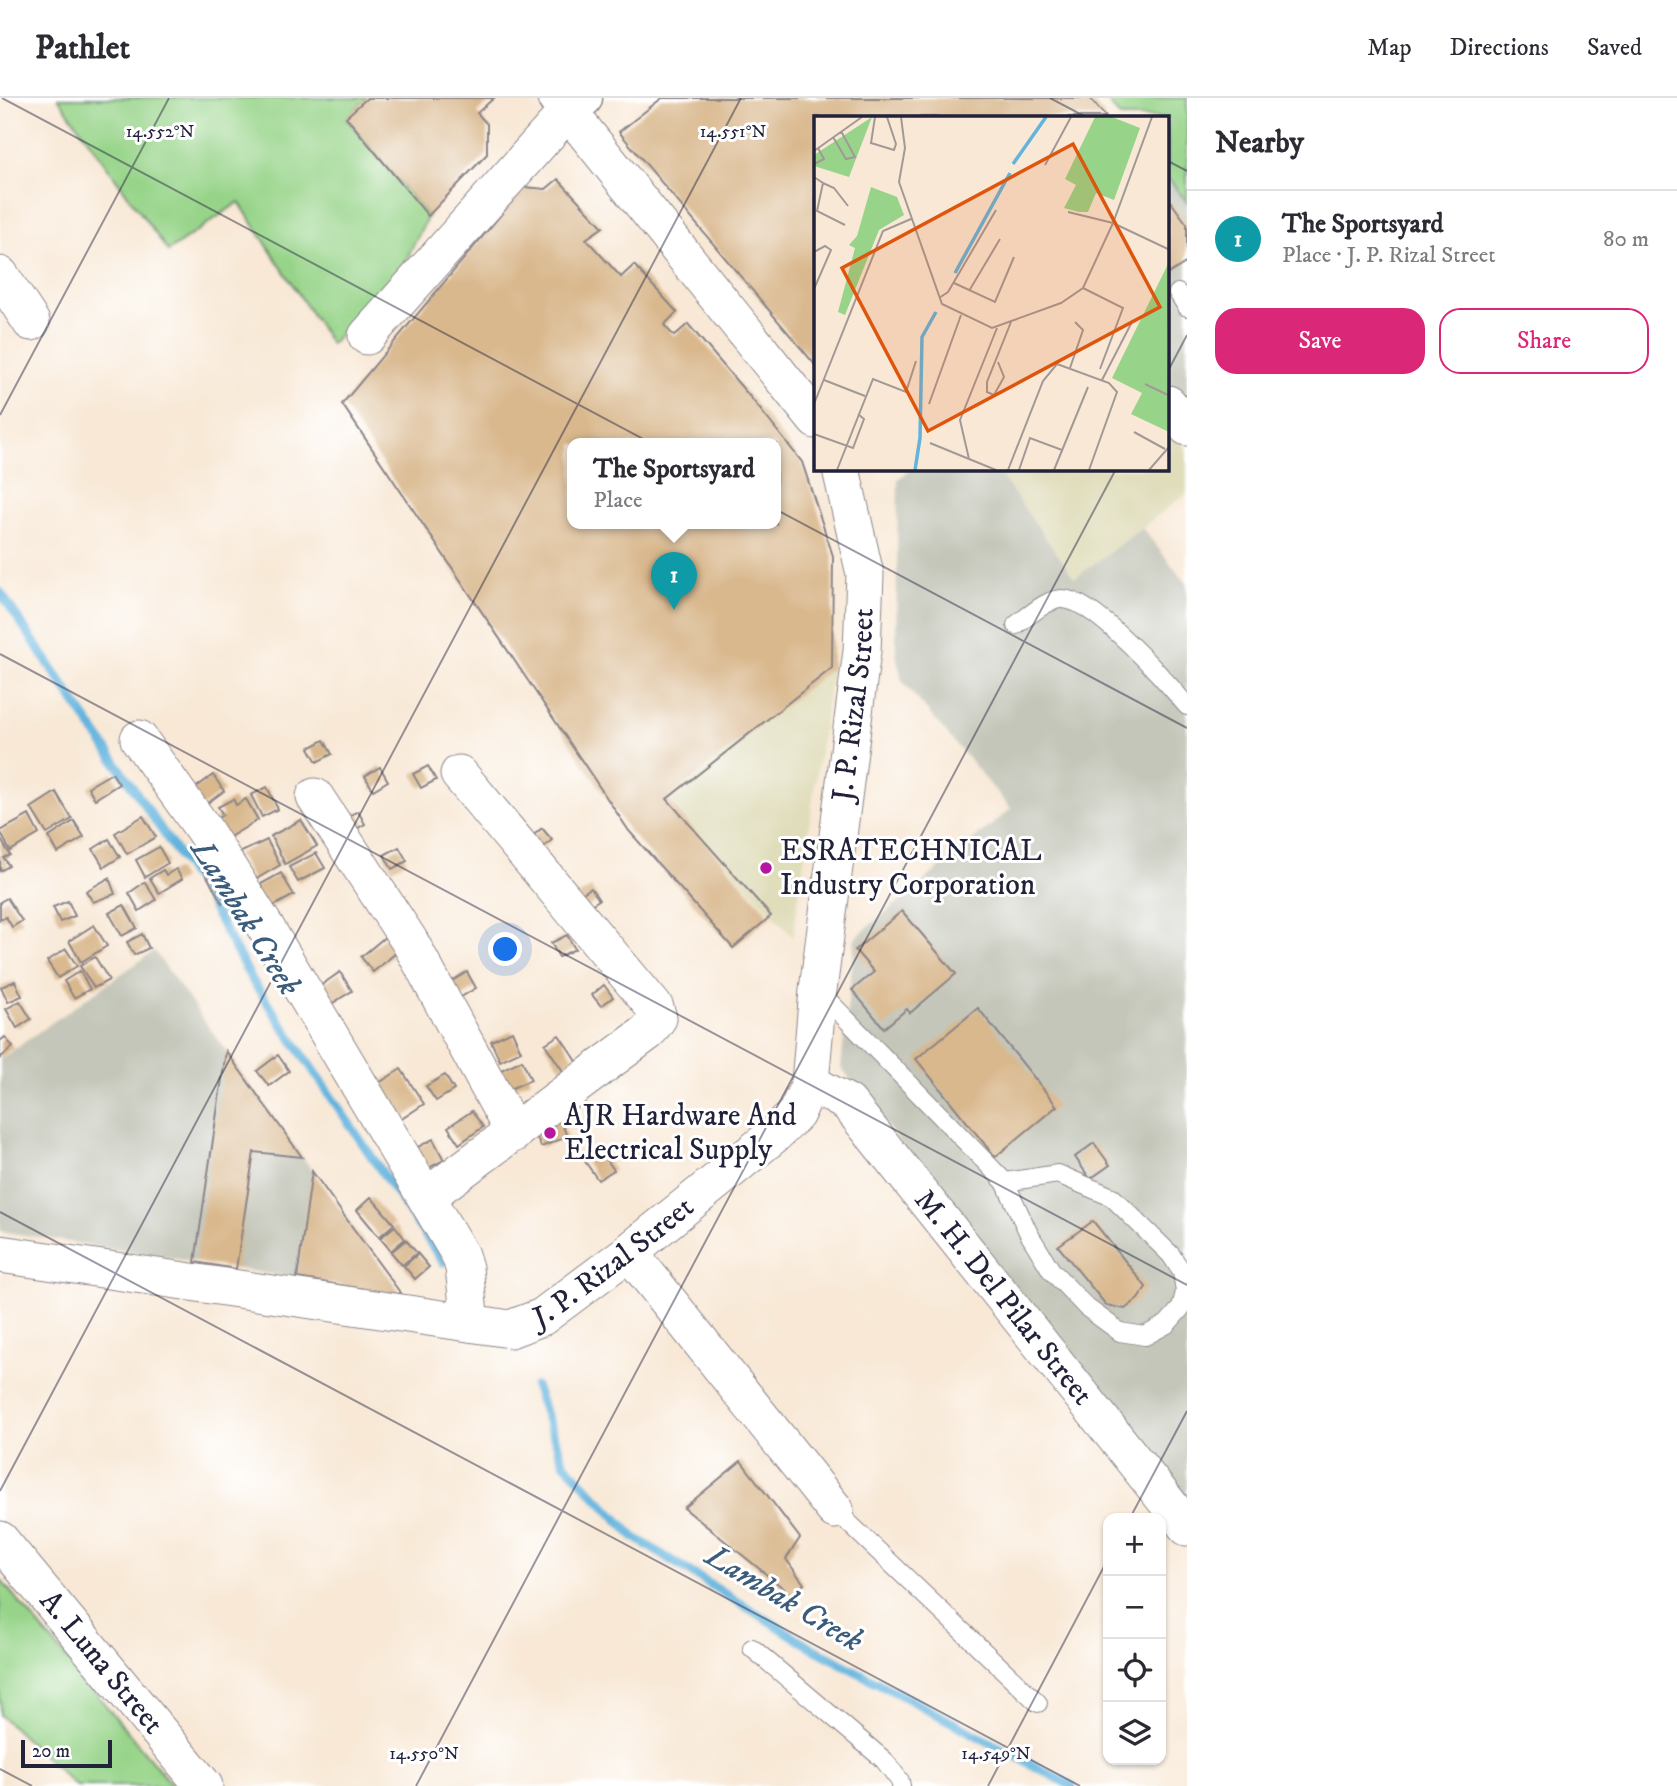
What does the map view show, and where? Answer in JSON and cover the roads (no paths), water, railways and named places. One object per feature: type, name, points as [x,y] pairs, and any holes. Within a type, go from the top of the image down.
[{"type":"street","points":[[368,337],[569,102],[814,417]]},
{"type":"street","points":[[0,275],[31,322]]},
{"type":"street","points":[[1170,406],[1187,427]]},
{"type":"street","name":"J. P. Rizal Street","points":[[0,1254],[510,1329],[542,1317],[629,1252],[775,1134],[796,1114],[810,1083],[818,990],[862,651],[865,574],[846,471]]},
{"type":"street","points":[[138,739],[204,830],[266,929],[460,1255],[470,1323]]},
{"type":"street","points":[[426,1197],[648,1032],[658,1018],[655,1008],[459,774]]},
{"type":"street","points":[[315,797],[410,942],[514,1133]]},
{"type":"street","name":"M. H. Del Pilar Street","points":[[810,1083],[848,1103],[1187,1527]]},
{"type":"street","points":[[629,1252],[835,1510]]},
{"type":"street","name":"A. Luna Street","points":[[0,1540],[204,1786]]},
{"type":"lane","points":[[1016,625],[1043,606],[1062,599],[1084,605],[1109,625],[1187,706]]},
{"type":"lane","points":[[818,990],[1005,1182],[1029,1234],[1051,1270],[1086,1307],[1120,1332],[1145,1336],[1167,1324],[1181,1308],[1185,1293],[1182,1272],[1171,1255],[1112,1197],[1058,1174],[1005,1182]]},
{"type":"lane","points":[[835,1510],[1038,1703]]},
{"type":"lane","points":[[752,1648],[884,1760],[901,1786]]},
{"type":"waterway","name":"Lambak Creek","points":[[0,592],[205,894],[252,980],[443,1262]]},
{"type":"waterway","name":"Lambak Creek","points":[[535,1386],[564,1463],[634,1537],[814,1649],[1072,1786]]},
{"type":"place","name":"The Sportsyard","points":[[674,610]]},
{"type":"place","name":"ESRATECHNICAL Industry Corporation","points":[[766,868]]},
{"type":"place","name":"AJR Hardware And Electrical Supply","points":[[550,1133]]}]
